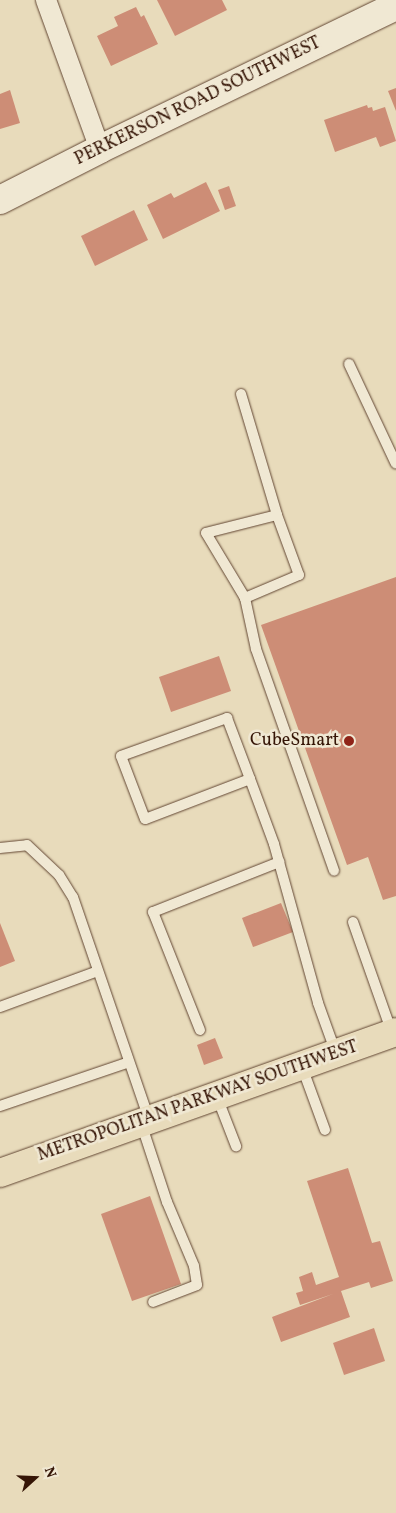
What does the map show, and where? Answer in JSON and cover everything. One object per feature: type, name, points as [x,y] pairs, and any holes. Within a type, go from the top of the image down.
[{"type":"main road","name":"METROPOLITAN PARKWAY SOUTHWEST","points":[[0,1173],[336,1054],[395,1038]]},
{"type":"street","points":[[46,0],[100,149]]},
{"type":"street","name":"PERKERSON ROAD SOUTHWEST","points":[[0,200],[100,149],[396,6]]},
{"type":"lane","points":[[349,364],[396,464]]},
{"type":"lane","points":[[241,394],[277,515],[299,575],[244,598]]},
{"type":"lane","points":[[277,515],[206,533],[244,598],[256,649],[334,871]]},
{"type":"lane","points":[[250,778],[145,819],[121,756],[227,718],[250,778],[279,862],[318,1003],[336,1054]]},
{"type":"lane","points":[[0,848],[27,845],[59,875],[73,897],[129,1062],[167,1202],[194,1266],[197,1286],[153,1302]]},
{"type":"lane","points":[[200,1030],[153,912],[279,862]]},
{"type":"lane","points":[[353,922],[395,1038]]},
{"type":"lane","points":[[0,1007],[98,971]]},
{"type":"lane","points":[[0,1106],[129,1062]]},
{"type":"lane","points":[[302,1066],[325,1130]]},
{"type":"lane","points":[[217,1096],[236,1146]]},
{"type":"building","points":[[157,0],[222,0],[227,10],[175,36]]},
{"type":"building","points":[[136,7],[141,17],[144,15],[158,44],[111,66],[97,36],[118,26],[114,17]]},
{"type":"building","points":[[396,88],[396,111],[388,91]]},
{"type":"building","points":[[10,90],[20,123],[0,129],[0,94]]},
{"type":"building","points":[[367,105],[368,108],[372,107],[373,111],[385,107],[396,141],[380,147],[376,137],[335,152],[324,120]]},
{"type":"building","points":[[206,182],[220,211],[163,239],[147,205],[171,193],[174,198]]},
{"type":"building","points":[[229,186],[236,206],[225,210],[218,190]]},
{"type":"building","points":[[134,210],[148,240],[95,266],[81,236]]},
{"type":"building","name":"CubeSmart","points":[[396,577],[396,896],[383,900],[368,857],[347,865],[261,625]]},
{"type":"building","points":[[219,656],[231,691],[171,712],[159,677]]},
{"type":"building","points":[[281,903],[293,932],[253,947],[242,918]]},
{"type":"building","points":[[0,923],[15,961],[0,967]]},
{"type":"building","points":[[215,1038],[223,1058],[204,1065],[197,1045]]},
{"type":"building","points":[[348,1168],[372,1243],[380,1241],[393,1281],[371,1288],[369,1282],[341,1291],[350,1317],[281,1342],[272,1317],[333,1294],[300,1305],[296,1293],[303,1291],[299,1277],[312,1272],[316,1285],[339,1277],[307,1181]]},
{"type":"building","points":[[150,1196],[181,1284],[132,1301],[101,1214]]},
{"type":"building","points":[[374,1328],[385,1361],[344,1375],[333,1343]]},
{"type":"place","name":"CubeSmart","points":[[349,741]]}]
